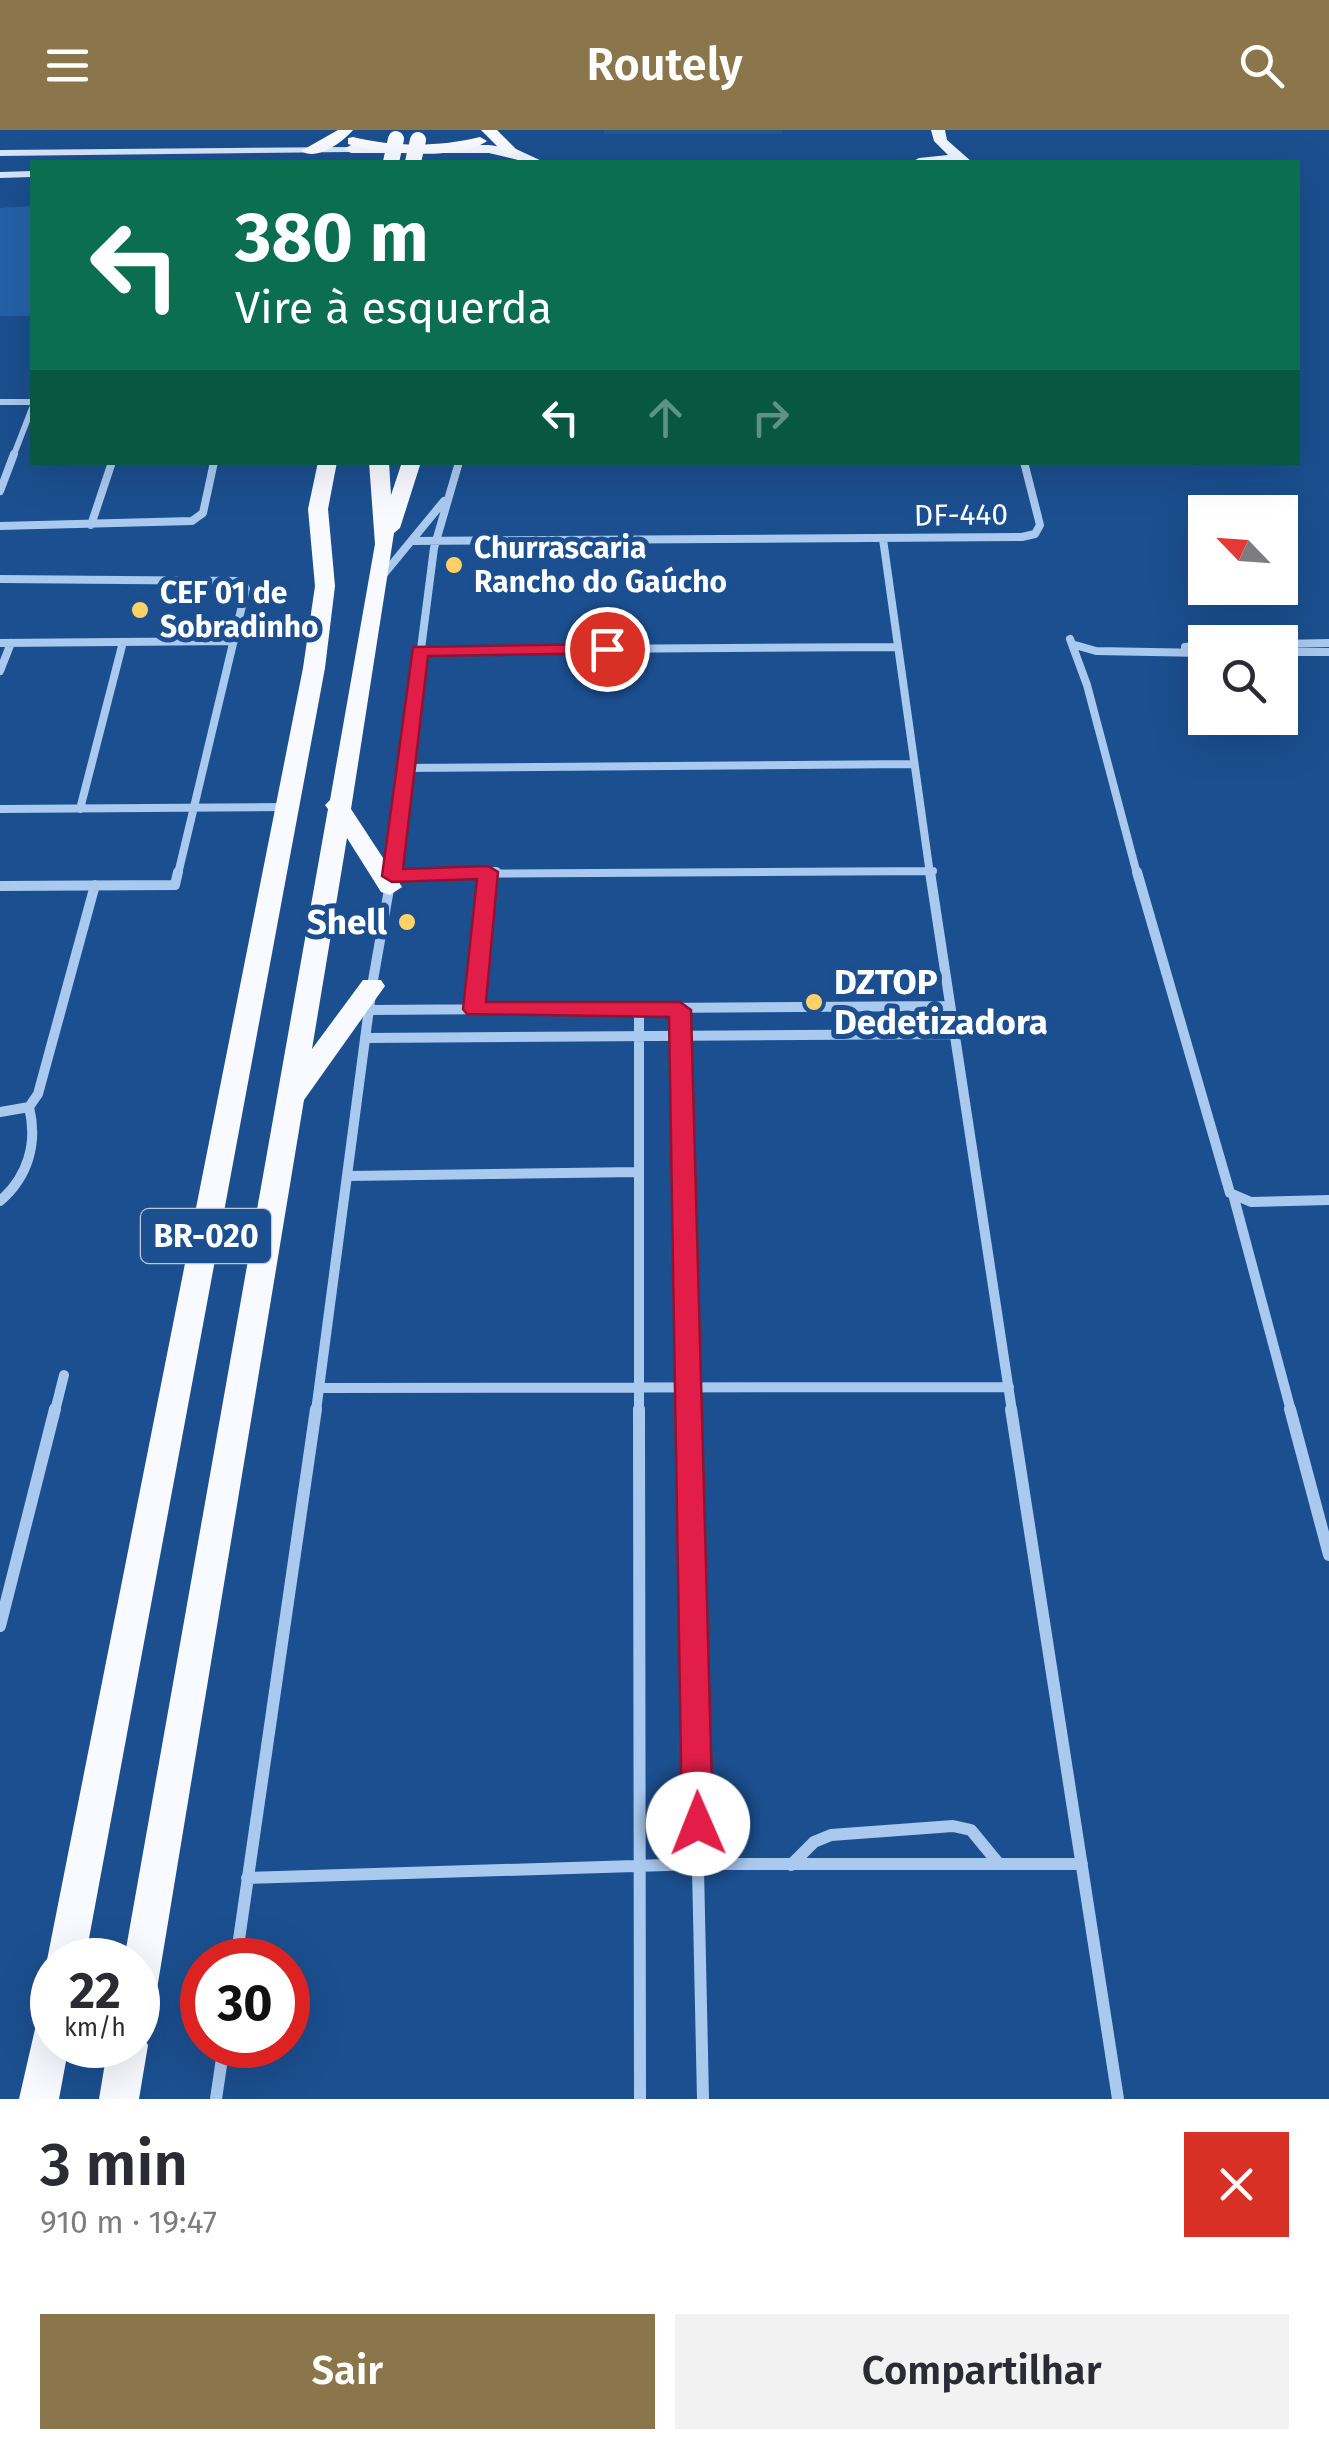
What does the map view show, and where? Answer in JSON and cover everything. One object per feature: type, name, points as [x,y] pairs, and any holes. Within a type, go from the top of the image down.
[{"type":"highway","points":[[391,160],[397,134]]},
{"type":"highway","points":[[413,160],[419,135]]},
{"type":"highway","points":[[309,151],[338,138],[370,146],[478,145],[511,152]]},
{"type":"highway","name":"BR-020","points":[[70,1938],[322,619],[325,586],[318,509],[309,465]]},
{"type":"highway","name":"BR-020","points":[[318,509],[327,465]]},
{"type":"highway","name":"BR-020","points":[[380,465],[398,542]]},
{"type":"highway","name":"BR-020","points":[[147,1938],[376,584],[398,542],[411,465]]},
{"type":"highway","points":[[337,806],[391,881]]},
{"type":"highway","points":[[287,1102],[370,998]]},
{"type":"highway","points":[[39,2099],[45,2068]]},
{"type":"highway","points":[[119,2099],[124,2068]]},
{"type":"main road","points":[[922,160],[940,136],[962,160]]},
{"type":"main road","points":[[0,153],[309,151]]},
{"type":"main road","points":[[511,152],[531,160]]},
{"type":"main road","points":[[0,175],[30,174]]},
{"type":"street","points":[[0,402],[30,405]]},
{"type":"street","points":[[0,491],[30,411]]},
{"type":"street","points":[[0,452],[16,452]]},
{"type":"street","points":[[91,525],[111,465]]},
{"type":"street","points":[[0,526],[198,520],[213,465]]},
{"type":"street","points":[[239,1938],[319,1388],[370,998],[391,881],[419,650],[436,541],[459,465]]},
{"type":"street","name":"DF-440","points":[[398,542],[1022,537],[1039,530],[1040,520],[1025,465]]},
{"type":"street","points":[[398,542],[448,496]]},
{"type":"street","points":[[883,539],[954,1034],[1118,2099]]},
{"type":"street","points":[[0,579],[242,581],[246,589],[175,885],[0,886]]},
{"type":"street","points":[[0,643],[234,641]]},
{"type":"street","points":[[80,809],[123,642]]},
{"type":"street","points":[[1188,653],[1096,651],[1073,642],[1160,958],[1234,1198],[1329,1555]]},
{"type":"street","points":[[0,672],[11,643]]},
{"type":"street","points":[[1298,644],[1329,644]]},
{"type":"street","points":[[419,650],[896,647]]},
{"type":"street","points":[[1154,652],[1188,647]]},
{"type":"street","points":[[1298,652],[1329,652]]},
{"type":"street","points":[[404,768],[914,764]]},
{"type":"street","points":[[0,810],[286,807]]},
{"type":"street","points":[[391,881],[488,872],[933,872]]},
{"type":"street","points":[[474,1009],[488,872]]},
{"type":"street","points":[[0,1112],[29,1107],[38,1094],[95,886]]},
{"type":"street","points":[[370,998],[474,1009],[950,1006]]},
{"type":"street","points":[[639,1009],[640,2099]]},
{"type":"street","points":[[680,1010],[703,2099]]},
{"type":"street","points":[[365,1038],[954,1034]]},
{"type":"street","points":[[0,1201],[16,1189],[25,1168],[34,1120],[29,1107]]},
{"type":"street","points":[[348,1176],[639,1172]]},
{"type":"street","points":[[1234,1198],[1251,1202],[1329,1200]]},
{"type":"street","points":[[0,1626],[64,1375]]},
{"type":"street","points":[[319,1388],[1008,1387]]},
{"type":"street","points":[[792,1865],[814,1842],[831,1835],[953,1826],[971,1830],[999,1864]]},
{"type":"street","points":[[248,1878],[698,1864],[1082,1864]]},
{"type":"street","points":[[216,2099],[221,2068]]},
{"type":"shaded area","points":[[30,206],[30,316],[0,316],[0,208]]},
{"type":"place","name":"Churrascaria Rancho do Gaúcho","points":[[454,565]]},
{"type":"place","name":"CEF 01 de Sobradinho","points":[[140,610]]},
{"type":"place","name":"Shell","points":[[407,922]]},
{"type":"place","name":"DZTOP Dedetizadora","points":[[814,1002]]},
{"type":"route","points":[[607,649],[419,650],[392,876],[488,872],[474,1009],[680,1010],[698,1824]]}]
